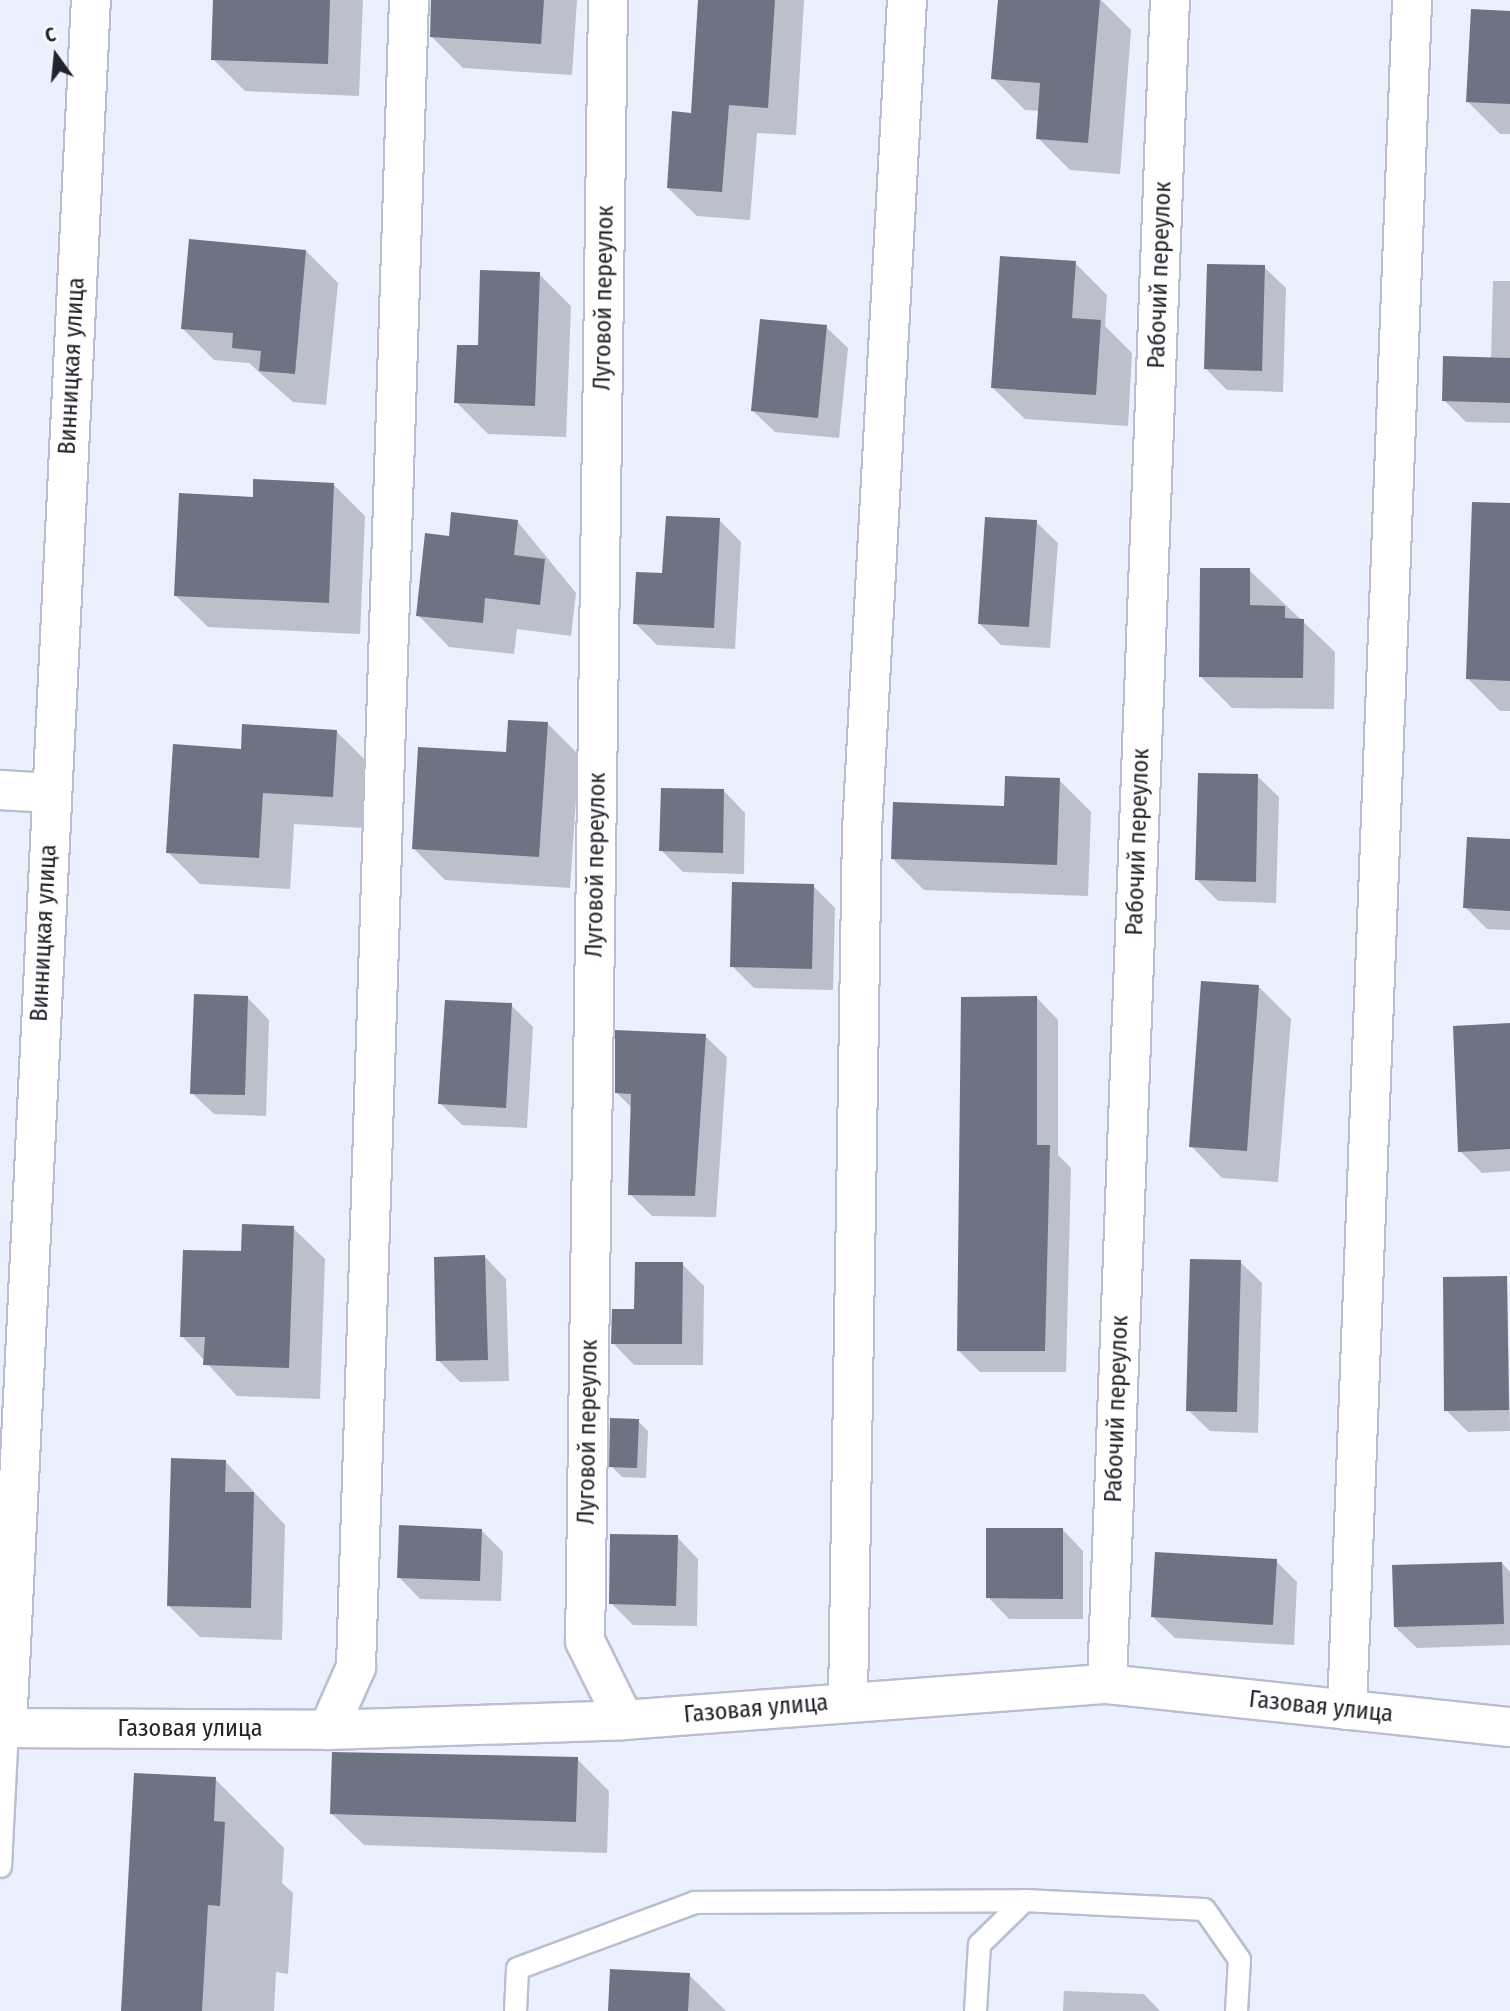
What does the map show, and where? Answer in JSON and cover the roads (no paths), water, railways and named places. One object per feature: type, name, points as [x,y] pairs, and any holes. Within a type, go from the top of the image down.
[{"type":"street","name":"Винницкая улица","points":[[4,1728],[91,0]]},
{"type":"street","points":[[328,1730],[356,1667],[409,0]]},
{"type":"street","name":"Луговой переулок","points":[[608,0],[585,1641],[624,1720]]},
{"type":"street","points":[[848,1701],[862,830],[906,0]]},
{"type":"street","name":"Рабочий переулок","points":[[1107,1684],[1170,0]]},
{"type":"street","points":[[1347,1710],[1412,0]]},
{"type":"street","points":[[0,790],[51,793]]},
{"type":"street","name":"Газовая улица","points":[[4,1728],[328,1730],[624,1720],[848,1701],[1107,1684],[1510,1727]]},
{"type":"lane","name":"Винницкая улица","points":[[0,1866],[4,1728]]},
{"type":"lane","points":[[975,2011],[979,1944],[1024,1900]]},
{"type":"lane","points":[[515,2011],[517,1968],[694,1902],[1024,1900],[1204,1909],[1239,1959],[1236,2011]]}]
